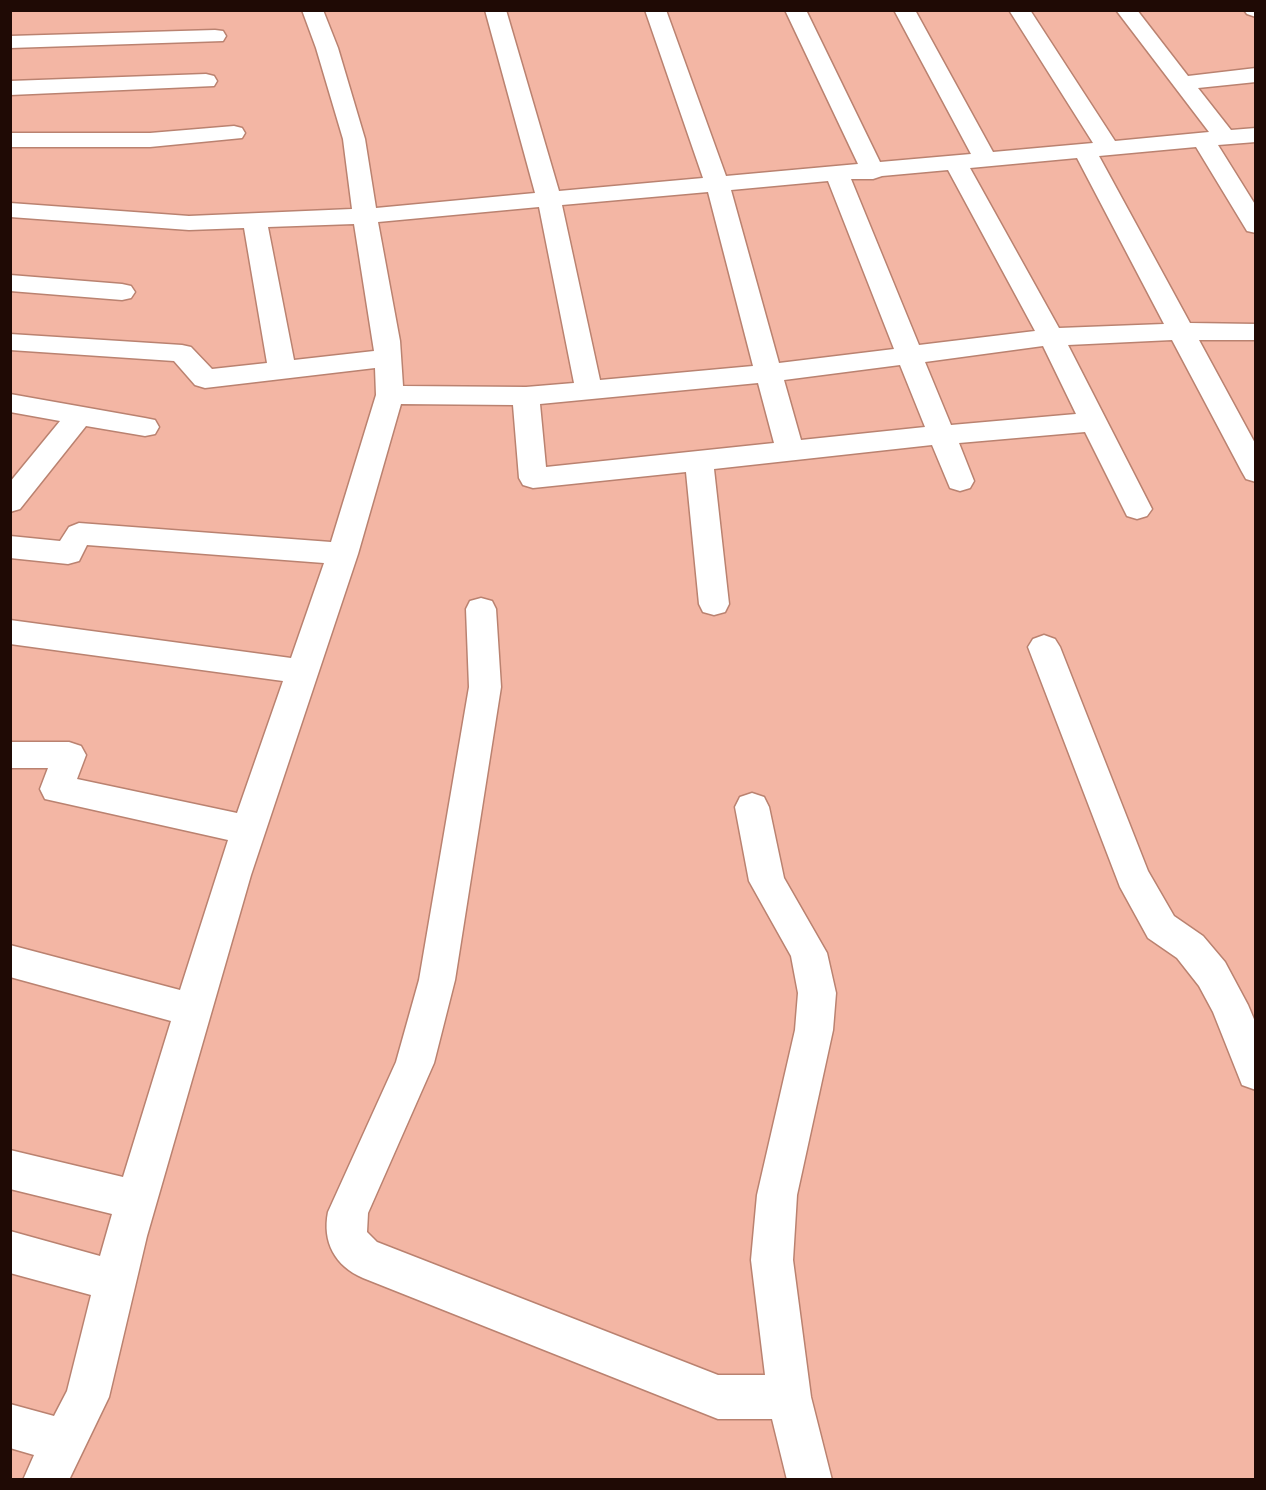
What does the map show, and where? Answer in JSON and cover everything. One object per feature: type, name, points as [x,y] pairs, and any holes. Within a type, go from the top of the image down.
[{"type":"street","points":[[45,1479],[87,1397],[137,1200],[193,1010],[248,830],[343,554],[390,395],[387,341],[354,139],[327,48],[312,10]]},
{"type":"street","points":[[495,10],[549,199],[589,390]]},
{"type":"street","points":[[655,10],[717,183],[790,451]]},
{"type":"street","points":[[795,10],[873,172]]},
{"type":"street","points":[[904,10],[986,161]]},
{"type":"street","points":[[1020,10],[1097,150],[1181,331],[1256,472]]},
{"type":"street","points":[[1126,10],[1184,83],[1256,226]]},
{"type":"street","points":[[10,42],[215,36]]},
{"type":"street","points":[[1184,83],[1256,75]]},
{"type":"street","points":[[10,88],[206,81]]},
{"type":"street","points":[[10,140],[150,140],[234,133]]},
{"type":"street","points":[[10,210],[189,223],[365,216],[717,183],[873,172],[1256,135]]},
{"type":"street","points":[[956,164],[1051,337],[1137,509]]},
{"type":"street","points":[[837,174],[960,482]]},
{"type":"street","points":[[255,219],[282,370]]},
{"type":"street","points":[[10,283],[122,292]]},
{"type":"street","points":[[390,395],[525,396],[770,373],[1051,337],[1181,331],[1256,332]]},
{"type":"street","points":[[10,342],[182,353],[205,379],[388,358]]},
{"type":"street","points":[[525,396],[533,478],[942,435],[1094,422]]},
{"type":"street","points":[[10,403],[145,427]]},
{"type":"street","points":[[10,502],[24,466],[80,415]]},
{"type":"street","points":[[699,461],[714,604]]},
{"type":"street","points":[[10,547],[68,554],[80,534],[343,554]]},
{"type":"street","points":[[482,609],[485,687],[437,980],[415,1064],[348,1212],[345,1230],[351,1247],[363,1257],[718,1397],[789,1397]]},
{"type":"street","points":[[10,632],[303,672]]},
{"type":"street","points":[[1044,647],[1132,876],[1161,927],[1190,947],[1212,974],[1229,1005],[1256,1072]]},
{"type":"street","points":[[10,755],[69,755],[57,789],[248,830]]},
{"type":"street","points":[[752,807],[767,881],[808,953],[817,993],[814,1030],[777,1196],[772,1260],[789,1397],[810,1479]]},
{"type":"street","points":[[10,961],[193,1010]]},
{"type":"street","points":[[10,1169],[137,1200]]},
{"type":"street","points":[[10,1252],[115,1281]]},
{"type":"street","points":[[10,1425],[64,1441]]}]
